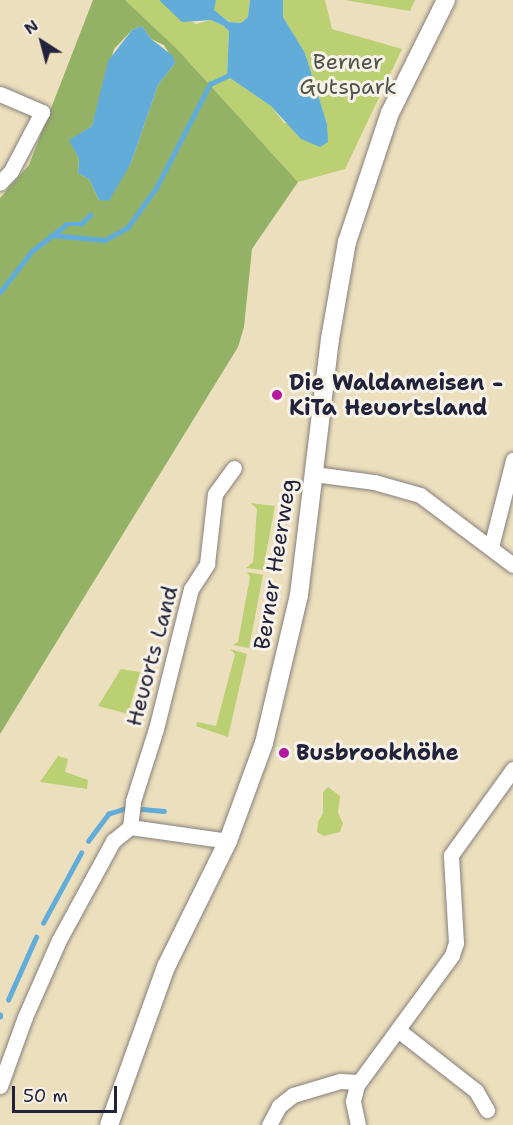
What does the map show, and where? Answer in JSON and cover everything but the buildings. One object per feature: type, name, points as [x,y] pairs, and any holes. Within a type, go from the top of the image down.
[{"type":"main road","name":"Berner Heerweg","points":[[109,1125],[166,967],[228,841],[264,743],[299,595],[338,283],[356,207],[390,113],[446,0]]},
{"type":"street","points":[[0,94],[42,112],[11,171],[0,183]]},
{"type":"street","points":[[491,547],[513,460]]},
{"type":"street","name":"Heuorts Land","points":[[130,827],[133,801],[159,719],[191,590],[207,564],[215,494],[234,468]]},
{"type":"street","points":[[314,474],[374,482],[420,495],[513,565]]},
{"type":"street","points":[[358,1125],[353,1101],[358,1082],[452,955],[456,943],[451,855],[513,768]]},
{"type":"street","points":[[0,1086],[25,1017],[59,940],[113,841],[130,827],[228,841]]},
{"type":"street","points":[[398,1030],[476,1091],[487,1110]]},
{"type":"street","points":[[269,1125],[274,1111],[293,1095],[347,1080],[358,1082]]},
{"type":"green space","points":[[93,0],[125,0],[177,49],[298,182],[252,249],[244,327],[238,347],[0,734],[0,198],[29,165]],"holes":[[[142,26],[151,39],[164,45],[175,63],[158,85],[131,163],[99,200],[89,179],[78,173],[79,159],[70,140],[92,126],[114,49],[132,30]]]},
{"type":"green space","name":"Berner Gutspark","points":[[125,0],[159,0],[196,24],[211,20],[224,26],[229,31],[227,76],[271,106],[284,123],[327,124],[305,53],[283,17],[283,0],[325,0],[332,29],[402,49],[345,169],[298,182],[177,49]]},
{"type":"green space","name":"Berner Gutspark","points":[[216,0],[250,0],[248,17],[241,23],[230,22],[213,10]]},
{"type":"green space","points":[[345,0],[415,0],[410,11]]},
{"type":"green space","points":[[251,503],[275,506],[263,570],[246,568],[253,562],[254,552],[257,509]]},
{"type":"green space","points":[[247,572],[263,575],[249,648],[233,645],[238,642],[250,577]]},
{"type":"green space","points":[[230,649],[247,654],[228,737],[196,726],[197,722],[216,726],[235,654]]},
{"type":"green space","points":[[121,669],[140,672],[128,714],[98,706]]},
{"type":"green space","points":[[58,756],[68,759],[65,772],[88,780],[87,789],[40,782]]},
{"type":"green space","points":[[328,787],[340,796],[338,813],[343,823],[340,832],[324,836],[317,832],[318,822],[323,813],[323,792]]},
{"type":"water","points":[[159,0],[216,0],[214,10],[229,22],[241,23],[248,17],[250,0],[283,0],[283,17],[305,53],[327,124],[328,142],[320,147],[301,139],[271,106],[227,76],[229,31],[224,26],[211,20],[182,22]]},
{"type":"water","points":[[142,26],[151,39],[173,56],[175,63],[158,85],[131,163],[109,201],[99,200],[89,179],[78,173],[79,159],[69,140],[92,126],[108,61],[132,30]]},
{"type":"waterway","points":[[51,235],[105,240],[128,227],[156,188],[210,84],[227,76]]},
{"type":"waterway","points":[[0,292],[32,251],[67,224],[81,224],[90,215]]},
{"type":"waterway","points":[[88,841],[108,814],[126,808]]},
{"type":"waterway","points":[[142,809],[164,811]]},
{"type":"waterway","points":[[43,923],[81,853]]},
{"type":"waterway","points":[[8,1000],[36,937]]},
{"type":"place","name":"Die Waldameisen - KiTa Heuortsland","points":[[277,395]]},
{"type":"place","name":"Busbrookhöhe","points":[[284,753]]}]
